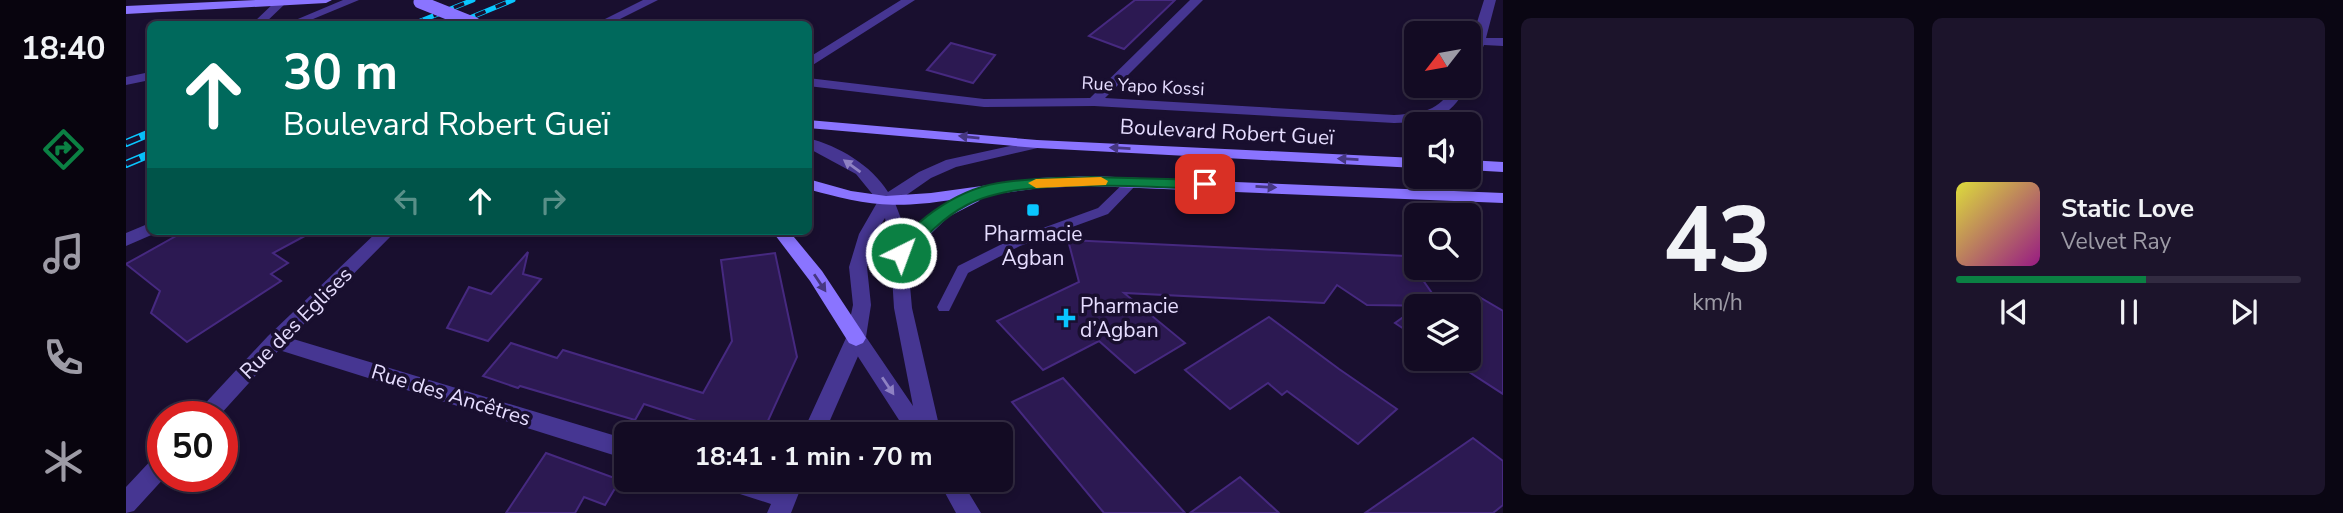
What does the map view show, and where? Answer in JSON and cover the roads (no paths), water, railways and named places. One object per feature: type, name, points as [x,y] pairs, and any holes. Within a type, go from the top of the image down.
[{"type":"main road","points":[[126,10],[326,0]]},
{"type":"main road","points":[[417,1],[467,21]]},
{"type":"main road","name":"Boulevard Robert Gueï","points":[[812,124],[1037,144],[1404,162]]},
{"type":"main road","points":[[1481,166],[1503,167]]},
{"type":"main road","points":[[812,185],[851,196],[886,201],[1065,182],[1132,182],[1500,201]]},
{"type":"main road","points":[[901,253],[929,223],[962,201],[1003,187]]},
{"type":"main road","points":[[783,235],[816,276],[856,338]]},
{"type":"street","points":[[300,21],[353,0]]},
{"type":"street","points":[[607,21],[652,0]]},
{"type":"street","points":[[812,61],[909,0]]},
{"type":"street","points":[[1094,102],[1197,0]]},
{"type":"street","points":[[1481,34],[1490,0]]},
{"type":"street","points":[[261,21],[280,3]]},
{"type":"street","points":[[1481,41],[1503,42]]},
{"type":"street","points":[[126,81],[147,77]]},
{"type":"street","name":"Rue Yapo Kossi","points":[[812,82],[984,103],[1094,102],[1394,120],[1423,118],[1442,113],[1455,98]]},
{"type":"street","points":[[812,144],[845,160],[874,183],[897,223],[901,253],[900,279],[912,360],[927,422]]},
{"type":"street","name":"Boulevard Robert Gueï","points":[[886,201],[925,175],[951,163],[1037,144]]},
{"type":"street","points":[[818,422],[856,338],[862,305],[858,267],[867,233],[886,201]]},
{"type":"street","points":[[126,240],[147,230]]},
{"type":"street","name":"Rue des Eglises","points":[[220,401],[275,341],[384,235]]},
{"type":"street","points":[[856,338],[912,422]]},
{"type":"street","name":"Rue des Ancêtres","points":[[275,341],[614,445]]},
{"type":"street","points":[[126,503],[147,480]]},
{"type":"street","points":[[768,492],[786,497]]},
{"type":"street","points":[[957,492],[970,513]]},
{"type":"lane","points":[[944,307],[963,270],[1015,243],[1103,211],[1132,182]]},
{"type":"railway","points":[[420,21],[473,0]]},
{"type":"railway","points":[[462,21],[513,0]]},
{"type":"railway","points":[[126,143],[147,134]]},
{"type":"railway","points":[[126,164],[147,155]]},
{"type":"place","name":"Pharmacie Agban","points":[[1033,210]]},
{"type":"place","name":"Pharmacie d’Agban","points":[[1066,318]]}]
